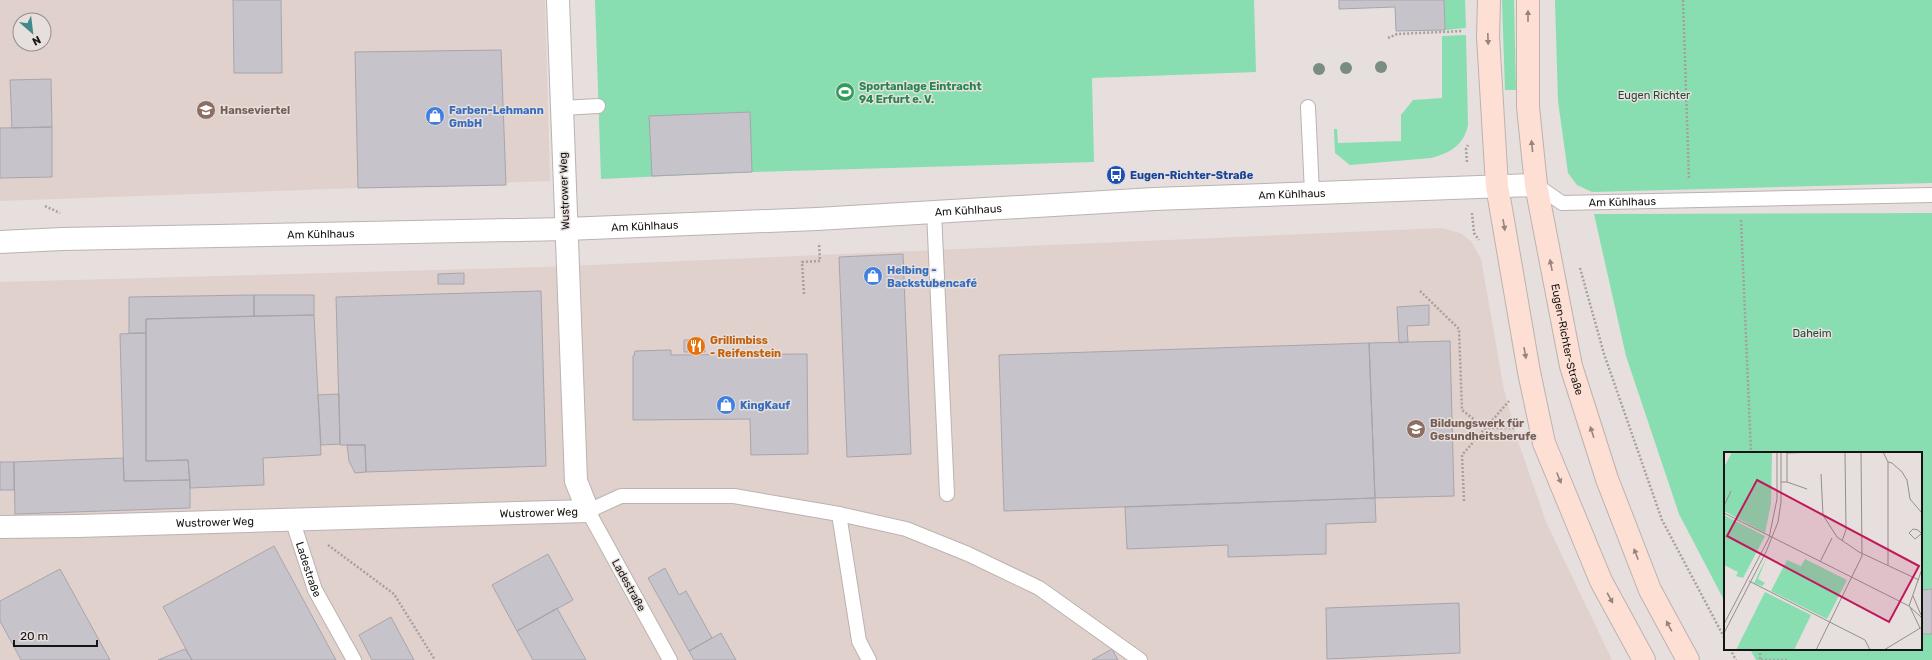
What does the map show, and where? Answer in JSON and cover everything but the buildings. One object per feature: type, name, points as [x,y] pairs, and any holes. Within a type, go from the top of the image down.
[{"type":"main road","points":[[1489,0],[1488,37],[1498,186],[1529,372],[1544,443],[1601,582],[1644,660]]},
{"type":"main road","name":"Eugen-Richter-Straße","points":[[1528,0],[1528,107],[1536,185],[1571,366],[1607,479],[1650,590],[1688,660]]},
{"type":"street","name":"Wustrower Weg","points":[[0,527],[588,511],[576,481],[558,0]]},
{"type":"street","name":"Am Kühlhaus","points":[[0,242],[566,229],[817,219],[1154,199],[1536,185]]},
{"type":"lane","points":[[562,108],[598,106]]},
{"type":"lane","points":[[1308,107],[1312,193]]},
{"type":"lane","name":"Am Kühlhaus","points":[[1536,185],[1562,203],[1932,195]]},
{"type":"lane","points":[[934,212],[947,494]]},
{"type":"lane","points":[[588,511],[621,496],[734,496],[839,514],[906,529],[968,554],[1039,588],[1140,660]]},
{"type":"lane","name":"Ladestraße","points":[[588,511],[670,660]]},
{"type":"lane","points":[[839,514],[859,641],[869,660]]},
{"type":"lane","name":"Ladestraße","points":[[292,519],[315,590],[354,660]]},
{"type":"path","points":[[1683,0],[1690,200]]},
{"type":"path","points":[[1388,38],[1397,34],[1469,31]]},
{"type":"path","points":[[1740,199],[1751,452]]},
{"type":"path","points":[[804,294],[802,262],[820,261],[817,219]]},
{"type":"path","points":[[1579,263],[1604,354],[1662,520],[1724,637]]},
{"type":"path","points":[[1420,291],[1459,329],[1462,410],[1485,428],[1521,428]]},
{"type":"path","points":[[1464,501],[1462,455],[1513,396]]},
{"type":"path","points":[[324,542],[394,594],[435,660]]},
{"type":"path","points":[[1731,650],[1736,660]]},
{"type":"path","points":[[1760,650],[1760,660],[1789,660]]},
{"type":"shaded area","points":[[0,0],[545,0],[550,181],[0,201]]},
{"type":"shaded area","points":[[1442,228],[1460,233],[1471,241],[1481,259],[1504,390],[1518,441],[1546,522],[1612,660],[0,660],[0,282],[545,267]]},
{"type":"green space","name":"Sportanlage Eintracht 94 Erfurt e. V.","points":[[595,0],[1254,0],[1256,72],[1092,78],[1094,162],[752,172],[601,179]]},
{"type":"green space","points":[[1444,0],[1465,0],[1466,28],[1445,30]]},
{"type":"green space","points":[[1502,0],[1514,0],[1516,90],[1505,90]]},
{"type":"green space","name":"Eugen Richter","points":[[1555,0],[1932,0],[1932,183],[1592,192],[1577,185],[1568,173],[1558,101]]},
{"type":"green space","points":[[1466,35],[1468,125],[1460,143],[1450,151],[1431,158],[1350,165],[1335,153],[1334,129],[1337,129],[1338,143],[1401,141],[1401,115],[1413,100],[1442,98],[1442,36]]},
{"type":"green space","name":"Daheim","points":[[1932,213],[1932,660],[1756,660],[1751,650],[1922,650],[1922,452],[1724,452],[1724,600],[1679,514],[1626,356],[1594,214]]},
{"type":"place","name":"Sportanlage Eintracht 94 Erfurt e. V.","points":[[845,92]]},
{"type":"place","name":"Hanseviertel","points":[[206,110]]},
{"type":"place","name":"Farben-Lehmann GmbH","points":[[435,116]]},
{"type":"place","name":"Eugen-Richter-Straße","points":[[1116,175]]},
{"type":"place","name":"Helbing - Backstubencafé","points":[[873,276]]},
{"type":"place","name":"Grillimbiss - Reifenstein","points":[[696,346]]},
{"type":"place","name":"KingKauf","points":[[726,405]]},
{"type":"place","name":"Bildungswerk für Gesundheitsberufe","points":[[1416,429]]}]
